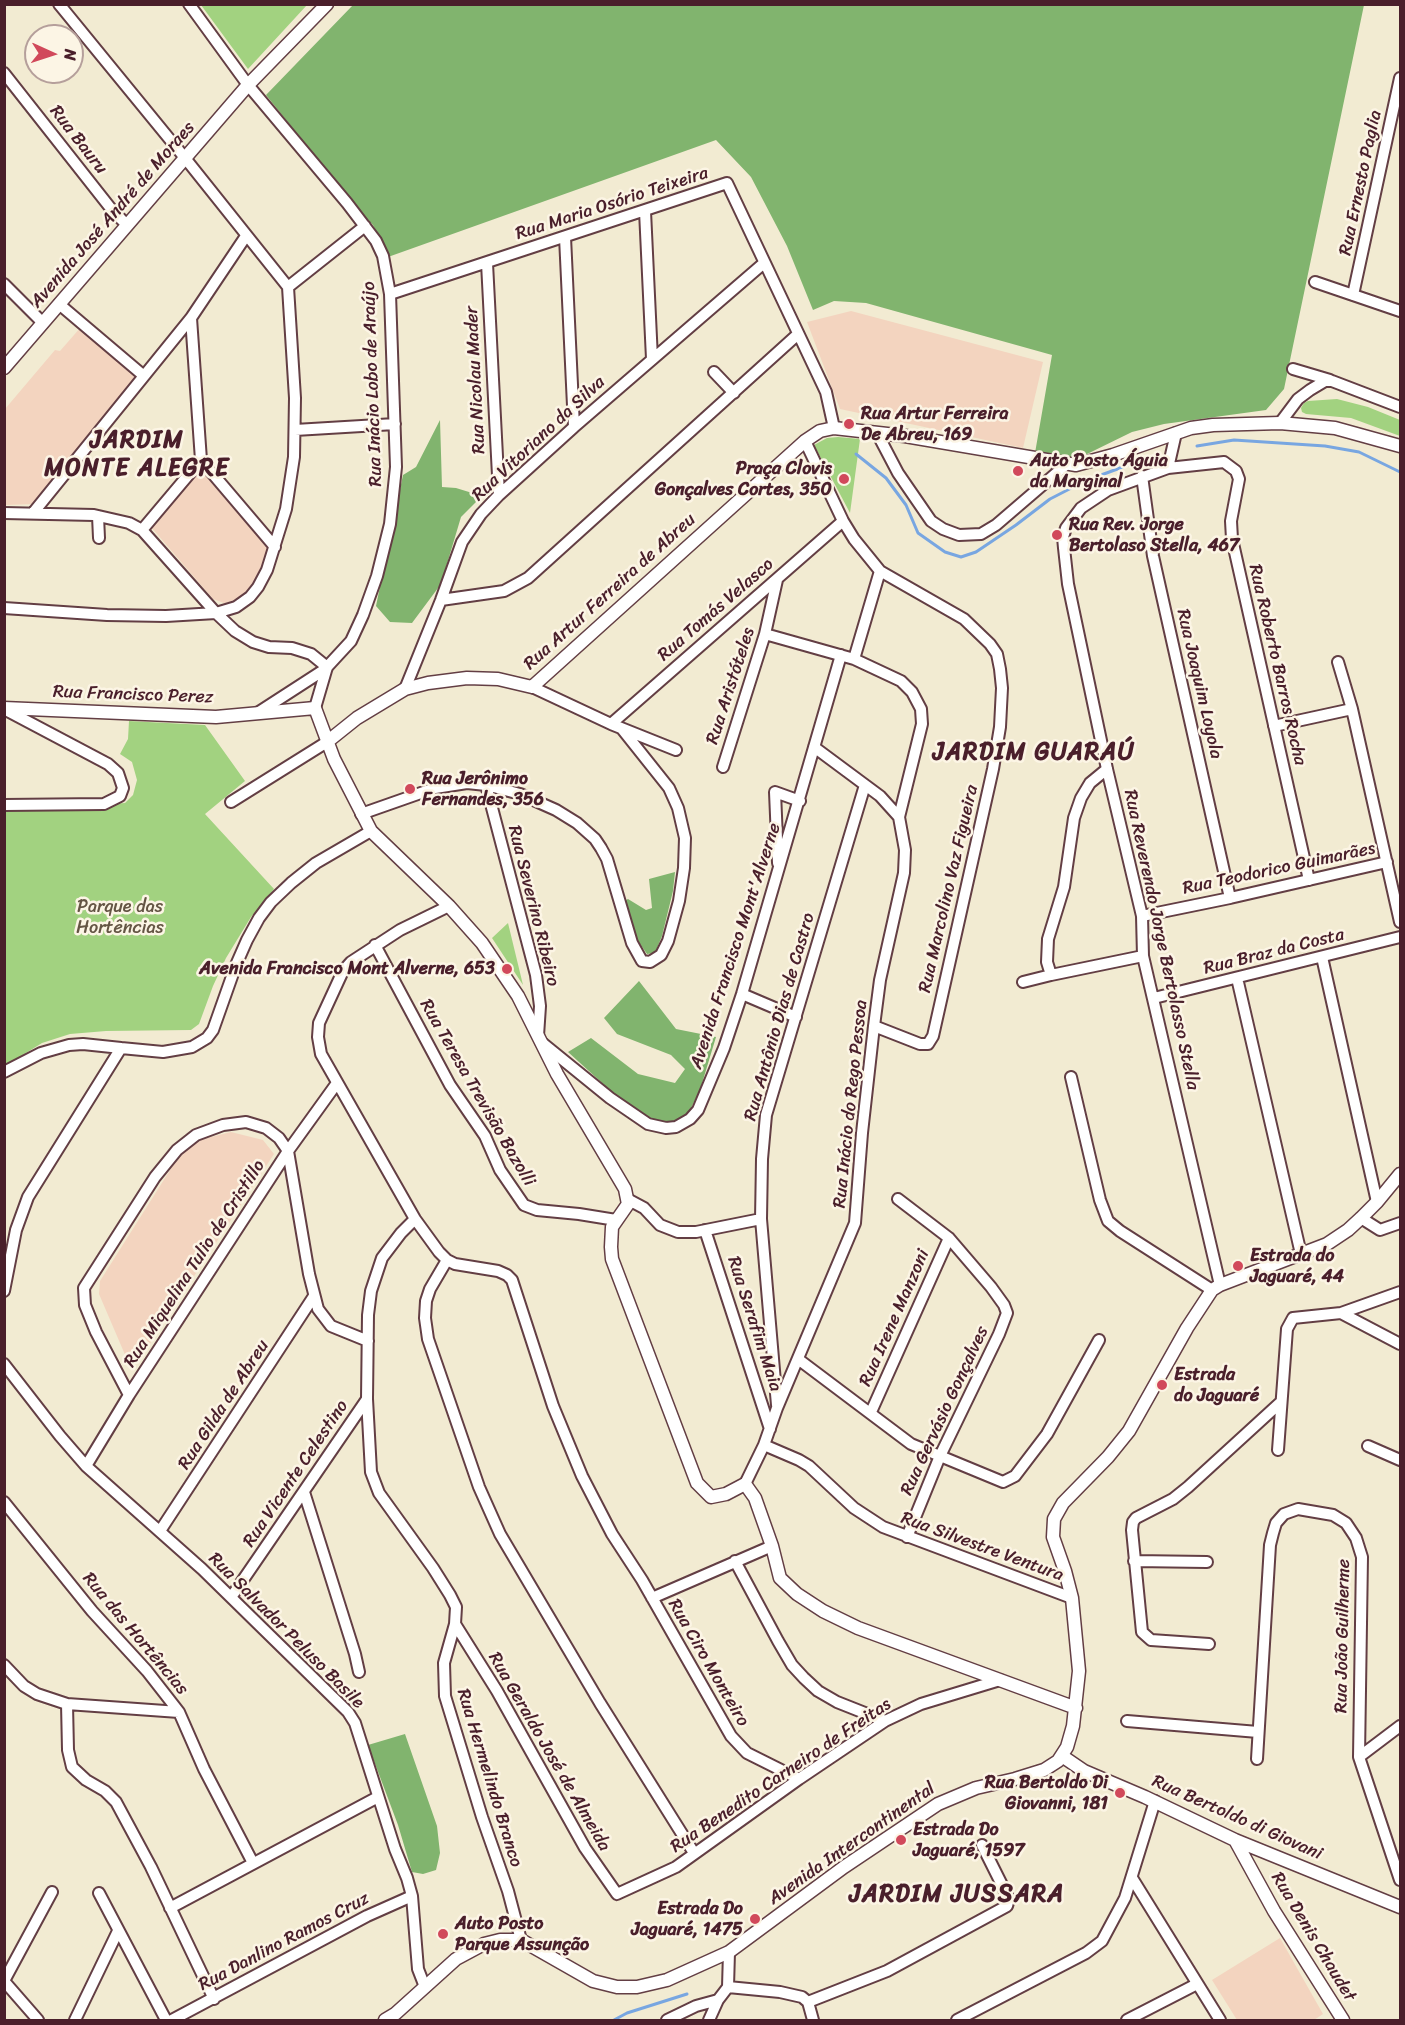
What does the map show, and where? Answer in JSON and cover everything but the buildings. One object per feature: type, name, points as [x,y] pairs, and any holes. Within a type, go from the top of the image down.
[{"type":"street","points":[[4,608],[107,615],[166,616],[216,613],[236,607],[250,597],[267,570],[291,483],[295,430],[288,287],[186,158],[59,4]]},
{"type":"street","name":"Rua Inácio Lobo de Araújo","points":[[189,4],[248,85],[376,241],[383,256],[390,294],[396,467],[390,524],[377,576],[363,615],[351,641],[327,667],[315,708]]},
{"type":"street","name":"Avenida José André de Moraes","points":[[4,368],[248,85],[327,4]]},
{"type":"street","name":"Rua Bauru","points":[[4,73],[112,210],[127,225]]},
{"type":"street","name":"Rua Ernesto Paglia","points":[[1353,295],[1401,78]]},
{"type":"street","name":"Rua Maria Osório Teixeira","points":[[390,294],[727,183],[797,335],[826,392],[834,428]]},
{"type":"street","points":[[645,211],[652,359]]},
{"type":"street","points":[[288,287],[365,226]]},
{"type":"street","points":[[33,513],[191,318],[246,236]]},
{"type":"street","points":[[566,237],[574,428]]},
{"type":"street","name":"Rua Nicolau Mader","points":[[487,263],[500,495]]},
{"type":"street","name":"Rua Vitoriano da Silva","points":[[405,689],[462,542],[476,521],[500,495],[574,428],[764,263]]},
{"type":"street","points":[[1314,282],[1401,311]]},
{"type":"street","points":[[4,284],[43,323]]},
{"type":"street","points":[[59,304],[144,376]]},
{"type":"street","points":[[191,318],[201,459],[275,547]]},
{"type":"street","points":[[441,600],[504,591],[528,578],[797,335]]},
{"type":"street","points":[[1293,369],[1399,406]]},
{"type":"street","points":[[714,372],[734,393]]},
{"type":"street","points":[[1280,423],[1298,399],[1325,381],[1332,381]]},
{"type":"street","points":[[834,428],[905,436],[1067,464],[1085,463],[1213,425],[1280,423],[1335,428],[1401,446]]},
{"type":"street","points":[[295,430],[394,424]]},
{"type":"street","name":"Rua Artur Ferreira de Abreu","points":[[532,687],[805,441],[820,431],[834,428]]},
{"type":"street","points":[[877,433],[898,473],[931,521],[959,535],[981,534],[996,525],[1067,464]]},
{"type":"street","points":[[1168,464],[1174,438]]},
{"type":"street","name":"Rua Marcolino Vaz Figueira","points":[[805,441],[843,521],[859,545],[880,571],[934,600],[979,631],[997,654],[1002,688],[1000,727],[993,769],[933,1036],[928,1044],[920,1044],[874,1026]]},
{"type":"street","points":[[142,530],[201,459]]},
{"type":"street","name":"Rua Reverendo Jorge Bertolasso Stella","points":[[1216,1287],[1143,956],[1142,916],[1107,769],[1068,584],[1064,537],[1072,518],[1081,508],[1108,490],[1168,464],[1224,462]]},
{"type":"street","name":"Rua Roberto Barros Rocha","points":[[1224,462],[1236,471],[1239,479],[1231,521],[1232,539],[1309,880]]},
{"type":"street","name":"Rua Joaquim Loyola","points":[[1142,476],[1153,556],[1230,898]]},
{"type":"street","points":[[4,513],[98,516],[129,523],[142,530],[235,631],[253,642],[268,647],[292,648],[301,651],[319,659],[327,667]]},
{"type":"street","points":[[98,516],[99,538]]},
{"type":"street","name":"Rua Tomás Velasco","points":[[611,724],[843,521]]},
{"type":"street","points":[[854,659],[880,571]]},
{"type":"street","name":"Rua Aristóteles","points":[[723,767],[765,634],[777,579]]},
{"type":"street","points":[[765,634],[854,659],[901,681],[912,692],[921,709],[922,724],[899,818]]},
{"type":"street","name":"Avenida Francisco Mont'Alverne","points":[[315,708],[327,742],[371,831],[449,906],[482,943],[518,996],[539,1039],[610,1098],[648,1124],[676,1127],[690,1119],[706,1095],[742,994],[841,655]]},
{"type":"street","points":[[1338,662],[1344,676],[1401,922]]},
{"type":"street","name":"Rua Francisco Perez","points":[[259,712],[327,667]]},
{"type":"street","points":[[315,708],[312,696],[316,676]]},
{"type":"street","points":[[231,802],[327,742],[357,718],[405,689],[428,683],[466,678],[498,679],[532,687],[622,729],[676,750]]},
{"type":"street","name":"Rua Francisco Perez","points":[[4,709],[216,717],[315,708]]},
{"type":"street","points":[[4,709],[108,764],[118,773],[123,788],[120,796],[104,804],[4,805]]},
{"type":"street","points":[[1274,726],[1352,710]]},
{"type":"street","points":[[361,814],[435,788],[467,783],[486,785],[520,794],[556,810],[578,824],[595,839],[607,859],[632,944],[642,961],[650,962],[661,955],[668,941],[679,901],[684,868],[685,838],[678,808],[669,788],[622,729]]},
{"type":"street","points":[[814,747],[880,796],[899,818]]},
{"type":"street","points":[[1051,975],[1047,962],[1048,939],[1064,886],[1074,818],[1081,798],[1090,783],[1107,769]]},
{"type":"street","name":"Rua Severino Ribeiro","points":[[486,785],[536,975],[540,1006],[539,1039]]},
{"type":"street","name":"Rua Antônio Dias de Castro","points":[[777,1408],[761,1219],[762,1159],[766,1115],[865,785]]},
{"type":"street","points":[[778,876],[775,792],[800,801]]},
{"type":"street","name":"Rua Inácio do Rego Pessoa","points":[[745,1484],[764,1446],[777,1408],[855,1223],[862,1133],[880,980],[904,873],[905,850],[899,818]]},
{"type":"street","points":[[4,1072],[41,1053],[69,1045],[83,1044],[163,1052],[192,1047],[207,1038],[213,1030],[236,965],[248,939],[271,902],[316,863],[371,831]]},
{"type":"street","name":"Rua Teodorico Guimarães","points":[[1142,916],[1387,862]]},
{"type":"street","points":[[449,906],[375,945],[343,971],[319,1023],[318,1037],[321,1054],[415,1219],[447,1260],[426,1300],[425,1318],[428,1338],[471,1467],[489,1511],[500,1534],[571,1654],[694,1853]]},
{"type":"street","name":"Rua Braz da Costa","points":[[1154,998],[1401,937]]},
{"type":"street","name":"Rua Teresa Trevisão Bazolli","points":[[375,945],[450,1085],[485,1136],[500,1170],[524,1205],[537,1210],[616,1220]]},
{"type":"street","points":[[1023,982],[1143,956]]},
{"type":"street","points":[[1322,957],[1377,1202]]},
{"type":"street","points":[[1238,978],[1301,1254]]},
{"type":"street","points":[[742,994],[795,1017]]},
{"type":"street","points":[[539,1039],[625,1189],[629,1200],[627,1208],[616,1220],[611,1236],[612,1259],[697,1483],[711,1497],[726,1494],[745,1484],[754,1498],[772,1546],[780,1578],[796,1594],[823,1611],[858,1628],[1076,1708]]},
{"type":"street","points":[[4,1291],[16,1230],[28,1197],[121,1048]]},
{"type":"street","points":[[1071,1077],[1100,1200],[1108,1221],[1120,1231],[1216,1287]]},
{"type":"street","name":"Rua Miquelina Tulio de Cristillo","points":[[86,1466],[129,1395],[288,1151],[337,1083]]},
{"type":"street","points":[[129,1395],[96,1332],[85,1305],[84,1296],[88,1281],[155,1178],[177,1150],[196,1135],[223,1125],[246,1122],[266,1128],[279,1138],[288,1151],[318,1309],[331,1326],[350,1336],[368,1341]]},
{"type":"street","points":[[1062,1756],[1070,1738],[1076,1708],[1078,1650],[1072,1598],[1053,1537],[1057,1513],[1063,1503],[1129,1431],[1187,1328],[1216,1287],[1327,1244],[1361,1218],[1401,1174]]},
{"type":"street","name":"Rua Gervásio Gonçalves","points":[[898,1199],[949,1238],[999,1298],[1007,1316],[940,1456],[907,1537]]},
{"type":"street","points":[[629,1200],[644,1208],[667,1229],[686,1233],[761,1219]]},
{"type":"street","points":[[1361,1218],[1380,1230],[1401,1223]]},
{"type":"street","points":[[415,1219],[382,1258],[371,1291],[367,1399],[373,1479],[379,1493],[450,1594],[456,1607],[455,1624]]},
{"type":"street","name":"Rua Serafim Maia","points":[[705,1230],[770,1429]]},
{"type":"street","name":"Rua Irene Manzoni","points":[[871,1412],[949,1238]]},
{"type":"street","name":"Rua Ciro Monteiro","points":[[447,1260],[470,1267],[498,1270],[512,1280],[553,1406],[582,1476],[612,1534],[652,1598],[722,1722],[738,1745],[757,1759],[799,1779]]},
{"type":"street","points":[[1278,1450],[1287,1329],[1293,1318],[1341,1313],[1401,1292]]},
{"type":"street","name":"Rua Gilda de Abreu","points":[[160,1531],[314,1296]]},
{"type":"street","points":[[1341,1313],[1401,1344]]},
{"type":"street","points":[[798,1359],[911,1444],[1004,1482],[1011,1480],[1028,1460],[1057,1418],[1100,1340]]},
{"type":"street","name":"Rua Salvador Peluso Basile","points":[[4,1364],[86,1466],[232,1596],[348,1712],[355,1723],[412,1896],[418,1969],[425,1987]]},
{"type":"street","name":"Rua Vicente Celestino","points":[[232,1596],[367,1399]]},
{"type":"street","points":[[1209,1644],[1151,1640],[1142,1632],[1132,1530],[1136,1518],[1173,1499],[1188,1487],[1281,1402]]},
{"type":"street","name":"Rua Silvestre Ventura","points":[[764,1446],[804,1463],[854,1508],[883,1527],[1072,1598]]},
{"type":"street","points":[[1368,1446],[1401,1460]]},
{"type":"street","points":[[304,1491],[359,1672]]},
{"type":"street","name":"Rua das Hortências","points":[[4,1502],[92,1611],[147,1671],[179,1712],[204,1769],[253,1863]]},
{"type":"street","name":"Rua João Guilherme","points":[[1257,1759],[1270,1545],[1276,1523],[1284,1514],[1298,1509],[1333,1515],[1346,1523],[1356,1538],[1362,1557],[1359,1757],[1401,1880]]},
{"type":"street","points":[[652,1598],[772,1546]]},
{"type":"street","points":[[1134,1561],[1207,1562]]},
{"type":"street","points":[[735,1562],[792,1665],[804,1678],[818,1691],[837,1702],[885,1720]]},
{"type":"street","name":"Rua Geraldo José de Almeida","points":[[455,1624],[497,1691],[585,1848],[617,1894]]},
{"type":"street","name":"Rua Hermelindo Branco","points":[[455,1624],[444,1663],[445,1696],[482,1817],[508,1891],[520,1940]]},
{"type":"street","points":[[4,1665],[24,1686],[37,1694],[67,1704],[179,1712]]},
{"type":"street","name":"Rua Benedito Carneiro de Freitas","points":[[617,1894],[665,1873],[885,1720],[921,1704],[1000,1680]]},
{"type":"street","points":[[67,1704],[68,1750],[72,1767],[116,1802],[130,1826],[214,1999]]},
{"type":"street","points":[[1126,1721],[1258,1732]]},
{"type":"street","points":[[1359,1757],[1401,1726]]},
{"type":"street","name":"Avenida Intercontinental","points":[[520,1940],[593,1981],[617,1987],[637,1987],[667,1980],[729,1952],[844,1867],[939,1804],[976,1788],[1044,1770],[1062,1756]]},
{"type":"street","name":"Rua Bertoldo di Giovani","points":[[1062,1756],[1084,1771],[1235,1839],[1401,1907]]},
{"type":"street","points":[[170,1908],[378,1797]]},
{"type":"street","points":[[957,2020],[1094,1949],[1109,1930],[1132,1878],[1155,1801]]},
{"type":"street","name":"Rua Denis Chaudet","points":[[1235,1839],[1274,1911],[1343,2020]]},
{"type":"street","points":[[808,2002],[887,1971],[1007,1906],[1009,1899],[982,1845]]},
{"type":"street","points":[[1132,1878],[1220,2020]]},
{"type":"street","points":[[38,2020],[4,1981],[52,1892]]},
{"type":"street","points":[[99,1893],[166,2020]]},
{"type":"street","name":"Rua Danlino Ramos Cruz","points":[[172,2020],[367,1916],[412,1896]]},
{"type":"street","points":[[75,2020],[118,1931]]},
{"type":"street","points":[[385,2020],[456,1959],[469,1951],[500,1940],[520,1940]]},
{"type":"street","points":[[709,2020],[718,2000],[728,1987],[729,1952]]},
{"type":"street","points":[[1127,2020],[1197,1984]]},
{"type":"street","points":[[728,1987],[802,1996],[808,2002],[813,2020]]},
{"type":"street","points":[[667,2020],[696,2006],[718,2000]]},
{"type":"shaded area","points":[[851,311],[1043,362],[1023,448],[840,409],[807,322]]},
{"type":"shaded area","points":[[81,327],[138,373],[36,504],[5,505],[5,409],[55,350],[60,351]]},
{"type":"shaded area","points":[[201,469],[270,547],[266,565],[246,597],[237,602],[224,603],[213,599],[151,527]]},
{"type":"shaded area","points":[[231,1132],[263,1140],[274,1154],[132,1371],[99,1294],[100,1281],[172,1167],[188,1148],[203,1139]]},
{"type":"shaded area","points":[[1280,1938],[1323,2014],[1314,2020],[1237,2020],[1212,1980]]},
{"type":"green space","points":[[201,5],[307,5],[248,69]]},
{"type":"green space","points":[[353,5],[1364,5],[1284,389],[1266,410],[1164,424],[1132,432],[1083,456],[1061,459],[1035,453],[1052,355],[866,303],[834,301],[813,310],[787,246],[751,177],[716,140],[388,257],[373,225],[358,210],[266,95]]},
{"type":"green space","points":[[1337,399],[1368,407],[1400,420],[1400,436],[1351,418],[1302,412],[1301,408],[1308,401]]},
{"type":"green space","points":[[440,420],[442,487],[456,488],[482,496],[461,517],[441,584],[412,623],[390,622],[376,606],[403,475],[416,467]]},
{"type":"green space","points":[[827,438],[860,439],[850,513],[814,445]]},
{"type":"green space","name":"Parque das Hortências","points":[[129,721],[205,725],[245,781],[205,814],[274,889],[251,917],[226,958],[199,1024],[191,1030],[106,1031],[70,1034],[42,1043],[5,1066],[5,811],[125,803],[133,795],[137,780],[132,762],[120,754],[128,739]]},
{"type":"green space","points":[[675,872],[673,891],[662,936],[655,953],[647,954],[638,941],[624,901],[628,899],[646,910],[652,908],[649,879]]},
{"type":"green space","points":[[508,923],[523,985],[492,938]]},
{"type":"green space","points":[[639,981],[676,1029],[716,1037],[700,1090],[688,1114],[674,1124],[649,1118],[612,1092],[568,1052],[591,1038],[638,1074],[675,1083],[685,1069],[671,1055],[617,1034],[604,1018]]},
{"type":"green space","points":[[405,1734],[437,1826],[440,1853],[436,1870],[423,1874],[412,1872],[398,1825],[368,1745]]},
{"type":"waterway","points":[[1197,446],[1234,440],[1325,446],[1359,452],[1400,472]]},
{"type":"waterway","points":[[856,454],[886,478],[906,505],[918,533],[945,552],[961,557],[976,552],[1050,499],[1085,481],[1147,458]]},
{"type":"waterway","points":[[614,2020],[627,2013],[687,1994]]},
{"type":"place","name":"Rua Artur Ferreira De Abreu, 169","points":[[849,424]]},
{"type":"place","name":"Auto Posto Águia da Marginal","points":[[1018,471]]},
{"type":"place","name":"Praça Clovis Gonçalves Cortes, 350","points":[[844,479]]},
{"type":"place","name":"Rua Rev. Jorge Bertolaso Stella, 467","points":[[1057,535]]},
{"type":"place","name":"Rua Jerônimo Fernandes, 356","points":[[410,789]]},
{"type":"place","name":"Avenida Francisco Mont Alverne, 653","points":[[507,969]]},
{"type":"place","name":"Estrada do Jaguaré, 44","points":[[1238,1266]]},
{"type":"place","name":"Estrada do Jaguaré","points":[[1162,1385]]},
{"type":"place","name":"Rua Bertoldo Di Giovanni, 181","points":[[1120,1793]]},
{"type":"place","name":"Estrada Do Jaguaré, 1597","points":[[901,1840]]},
{"type":"place","name":"Estrada Do Jaguaré, 1475","points":[[755,1919]]},
{"type":"place","name":"Auto Posto Parque Assunção","points":[[443,1934]]},
{"type":"district","name":"JARDIM MONTE ALEGRE","points":[[137,455]]},
{"type":"district","name":"JARDIM GUARAÚ","points":[[1034,753]]},
{"type":"district","name":"JARDIM JUSSARA","points":[[957,1895]]}]
